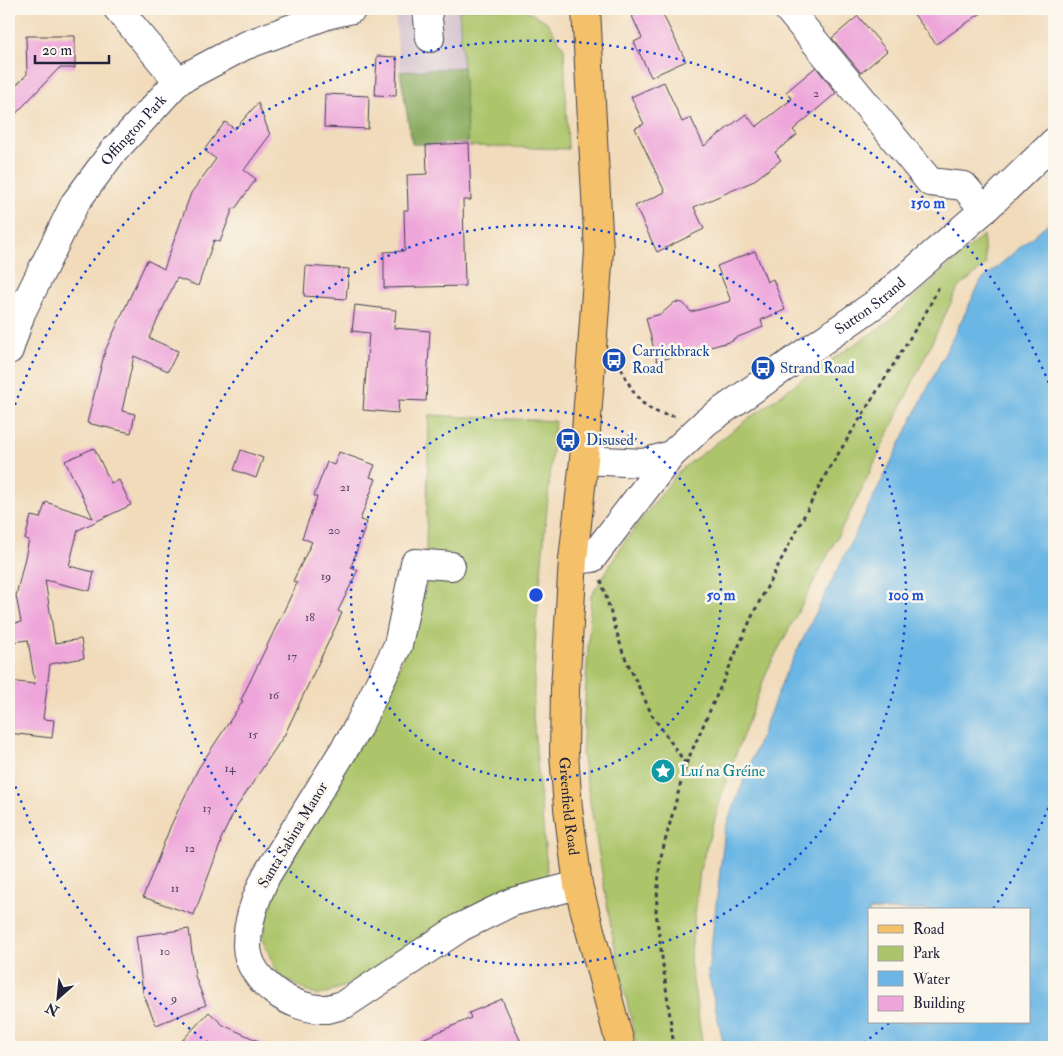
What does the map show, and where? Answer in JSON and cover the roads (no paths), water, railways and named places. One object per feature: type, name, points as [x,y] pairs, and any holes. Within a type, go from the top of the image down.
[{"type":"main road","points":[[582,559],[584,460],[599,251],[586,9]]},
{"type":"main road","name":"Greenfield Road","points":[[582,559],[564,689],[564,753],[568,808],[578,885],[622,1047]]},
{"type":"street","points":[[118,9],[178,81]]},
{"type":"street","name":"Offington Park","points":[[9,350],[21,313],[75,203],[112,153],[178,81],[244,46],[330,14],[352,9]]},
{"type":"street","points":[[427,9],[430,38]]},
{"type":"street","points":[[788,9],[930,182],[964,186],[984,210]]},
{"type":"street","name":"Sutton Strand","points":[[582,559],[671,454],[706,422],[878,302],[984,210],[1054,142]]},
{"type":"street","name":"Sutton Strand","points":[[584,460],[644,463],[671,454]]},
{"type":"street","name":"Santa Sabina Manor","points":[[451,566],[415,563],[398,645],[358,727],[266,876],[255,900],[247,947],[254,970],[276,992],[296,1004],[326,1009],[345,1004],[461,927],[512,902],[578,885]]},
{"type":"water","points":[[1054,218],[1054,1047],[724,1047],[708,973],[725,829],[784,677],[981,281]]},
{"type":"place","name":"Carrickbrack Road","points":[[614,360]]},
{"type":"place","name":"Strand Road","points":[[763,368]]},
{"type":"place","name":"Disused","points":[[568,440]]},
{"type":"place","name":"Luí na Gréine","points":[[663,771]]}]
